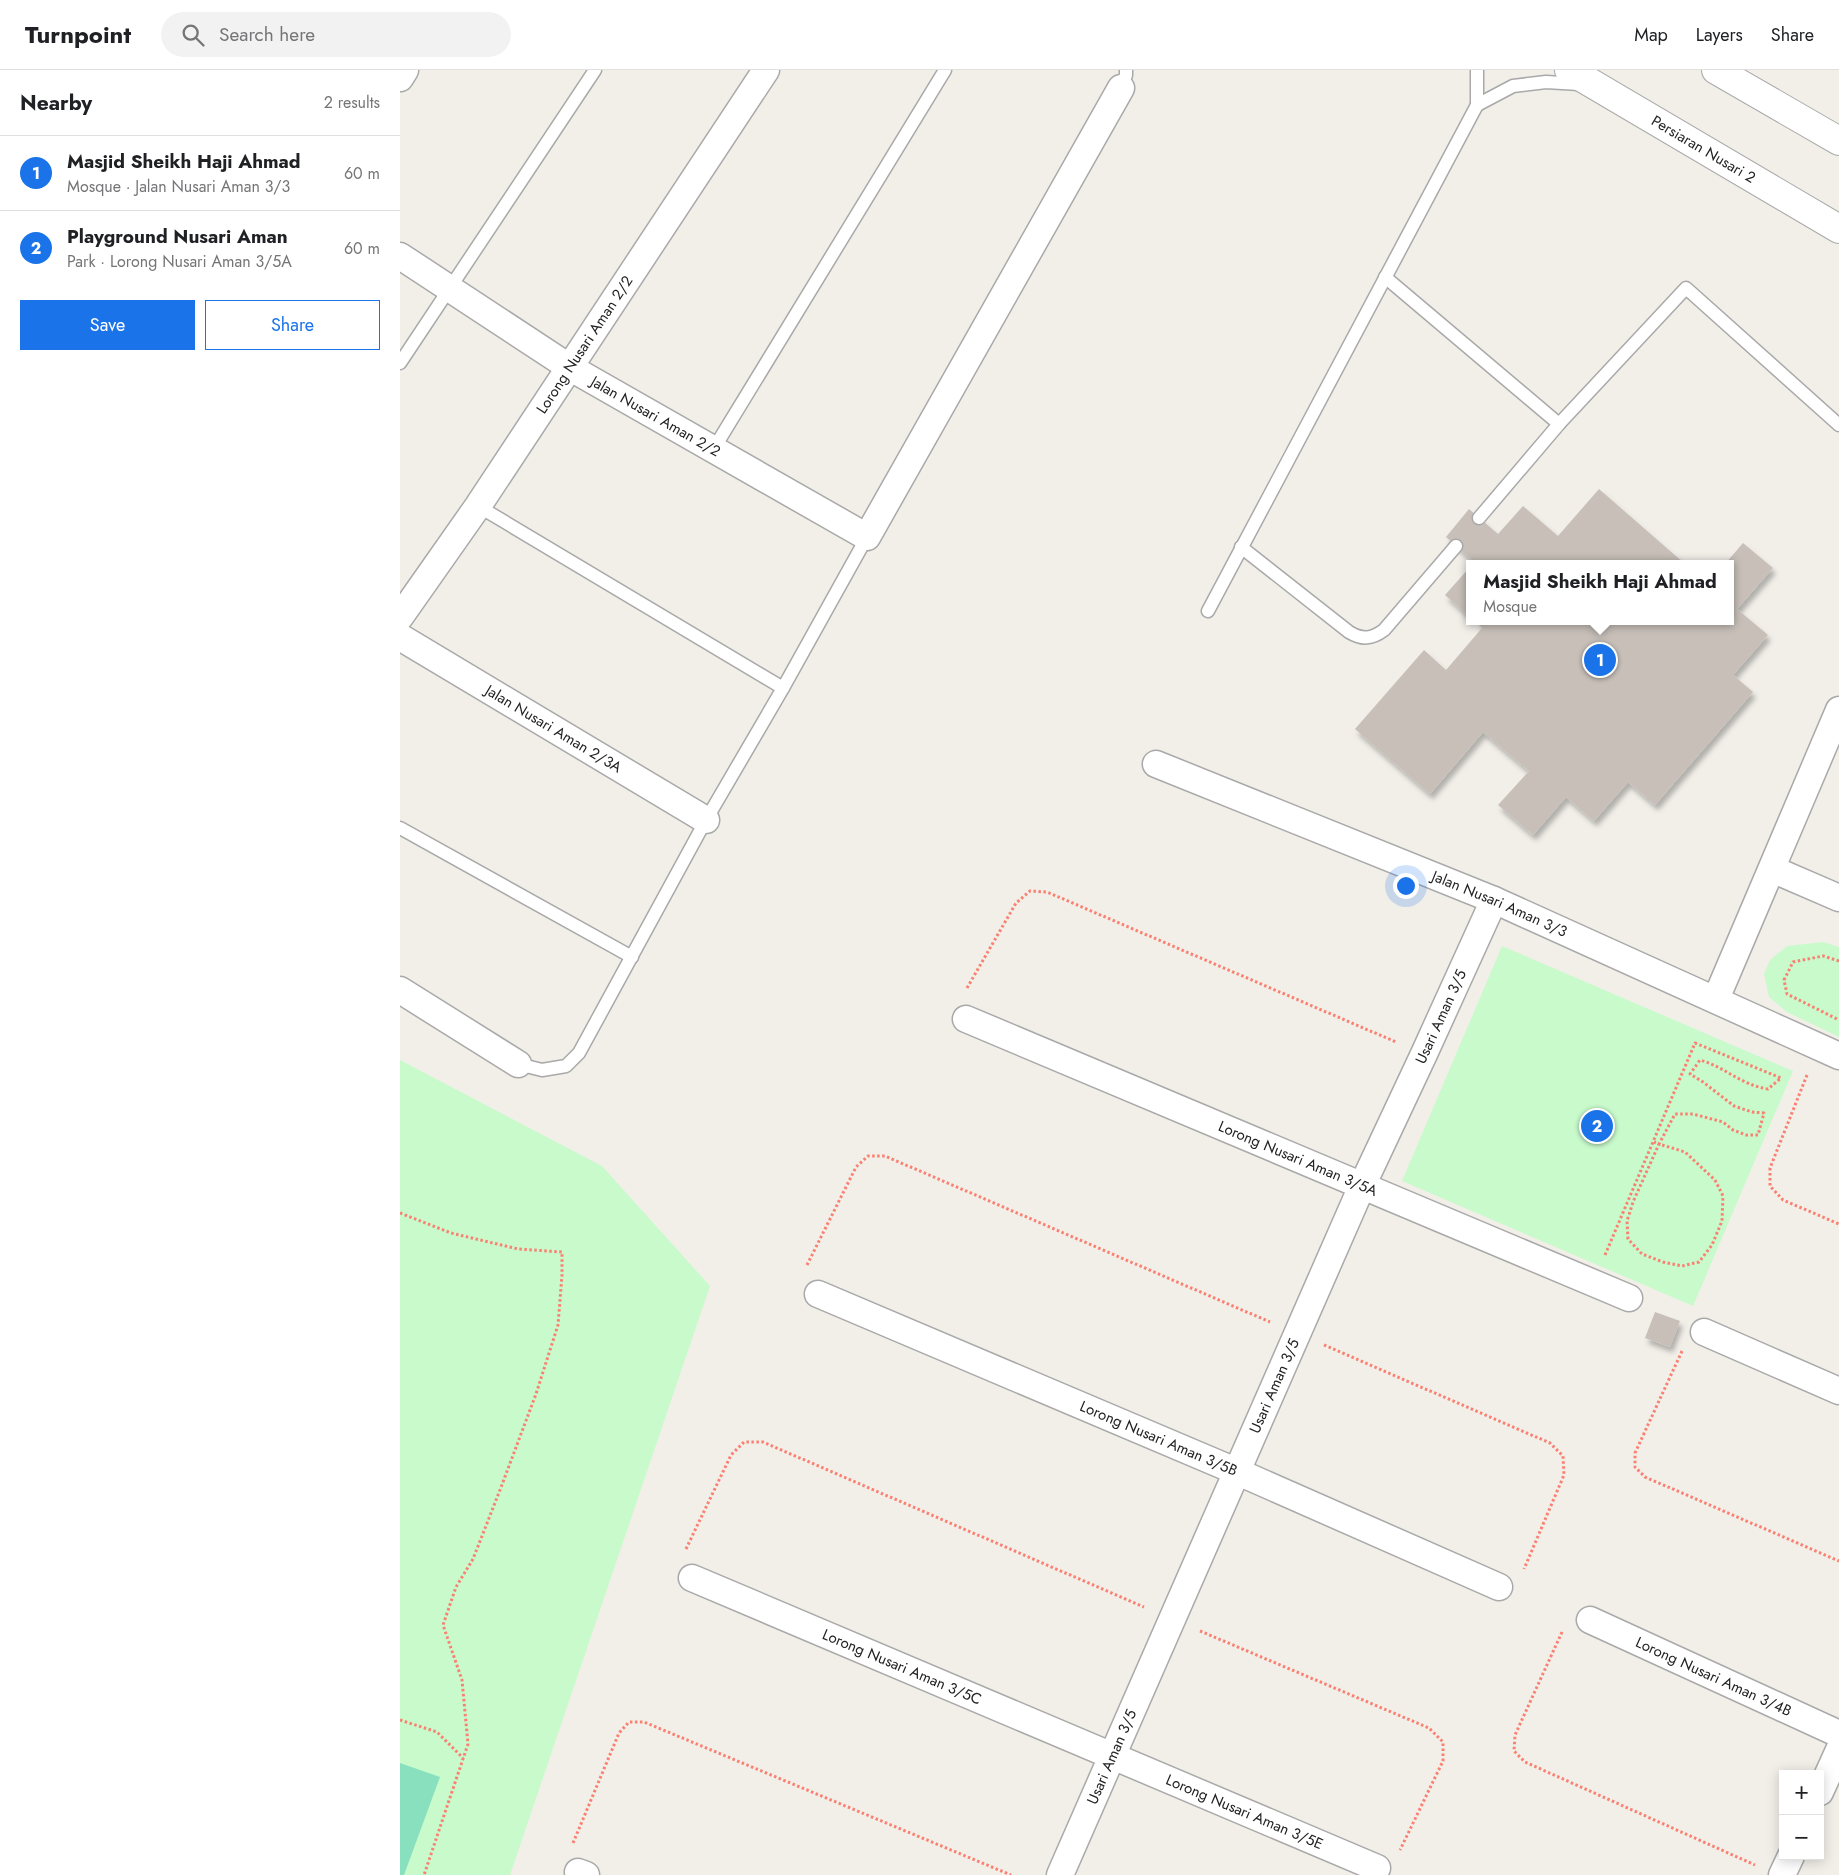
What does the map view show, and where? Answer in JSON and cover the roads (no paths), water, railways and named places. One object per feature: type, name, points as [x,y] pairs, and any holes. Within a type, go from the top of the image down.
[{"type":"street","points":[[400,78],[406,70]]},
{"type":"street","name":"Lorong Nusari Aman 2/2","points":[[400,617],[478,506],[766,70]]},
{"type":"street","name":"Persiaran Nusari 2","points":[[1569,70],[1839,229]]},
{"type":"street","points":[[1716,70],[1839,141]]},
{"type":"street","points":[[866,537],[1123,79]]},
{"type":"street","name":"Jalan Nusari Aman 2/2","points":[[400,256],[569,367],[866,537]]},
{"type":"street","name":"Jalan Nusari Aman 2/3A","points":[[400,637],[706,820]]},
{"type":"street","points":[[1716,999],[1839,710]]},
{"type":"street","name":"Jalan Nusari Aman 3/3","points":[[1156,764],[1494,900],[1829,1051]]},
{"type":"street","points":[[1772,870],[1839,898]]},
{"type":"street","name":"Usari Aman 3/5","points":[[1060,1875],[1362,1186],[1494,900]]},
{"type":"street","points":[[400,990],[518,1064]]},
{"type":"street","name":"Lorong Nusari Aman 3/5A","points":[[966,1019],[1629,1298]]},
{"type":"street","name":"Lorong Nusari Aman 3/5B","points":[[818,1294],[1238,1472],[1499,1587]]},
{"type":"street","points":[[1704,1332],[1839,1391]]},
{"type":"street","name":"Lorong Nusari Aman 3/5C","points":[[692,1578],[1112,1755]]},
{"type":"street","name":"Lorong Nusari Aman 3/4B","points":[[1590,1620],[1839,1734]]},
{"type":"street","points":[[1824,1783],[1839,1750]]},
{"type":"street","name":"Lorong Nusari Aman 3/5E","points":[[1112,1755],[1377,1868]]},
{"type":"street","points":[[1771,1871],[1786,1860]]},
{"type":"lane","points":[[400,363],[595,70]]},
{"type":"lane","points":[[713,450],[945,70]]},
{"type":"lane","points":[[1208,611],[1477,105],[1477,70]]},
{"type":"lane","points":[[1477,105],[1514,86],[1546,82],[1595,86]]},
{"type":"lane","points":[[1385,277],[1559,424]]},
{"type":"lane","points":[[1479,518],[1559,424],[1686,288],[1839,424]]},
{"type":"lane","points":[[478,506],[783,688]]},
{"type":"lane","points":[[518,1064],[542,1070],[566,1066],[578,1053],[706,820],[783,688],[866,537]]},
{"type":"lane","points":[[1241,547],[1348,632],[1357,637],[1366,638],[1376,636],[1384,630],[1456,546]]},
{"type":"lane","points":[[400,828],[632,957]]},
{"type":"place","name":"Masjid Sheikh Haji Ahmad","points":[[1600,660]]},
{"type":"place","name":"Playground Nusari Aman","points":[[1597,1126]]}]
